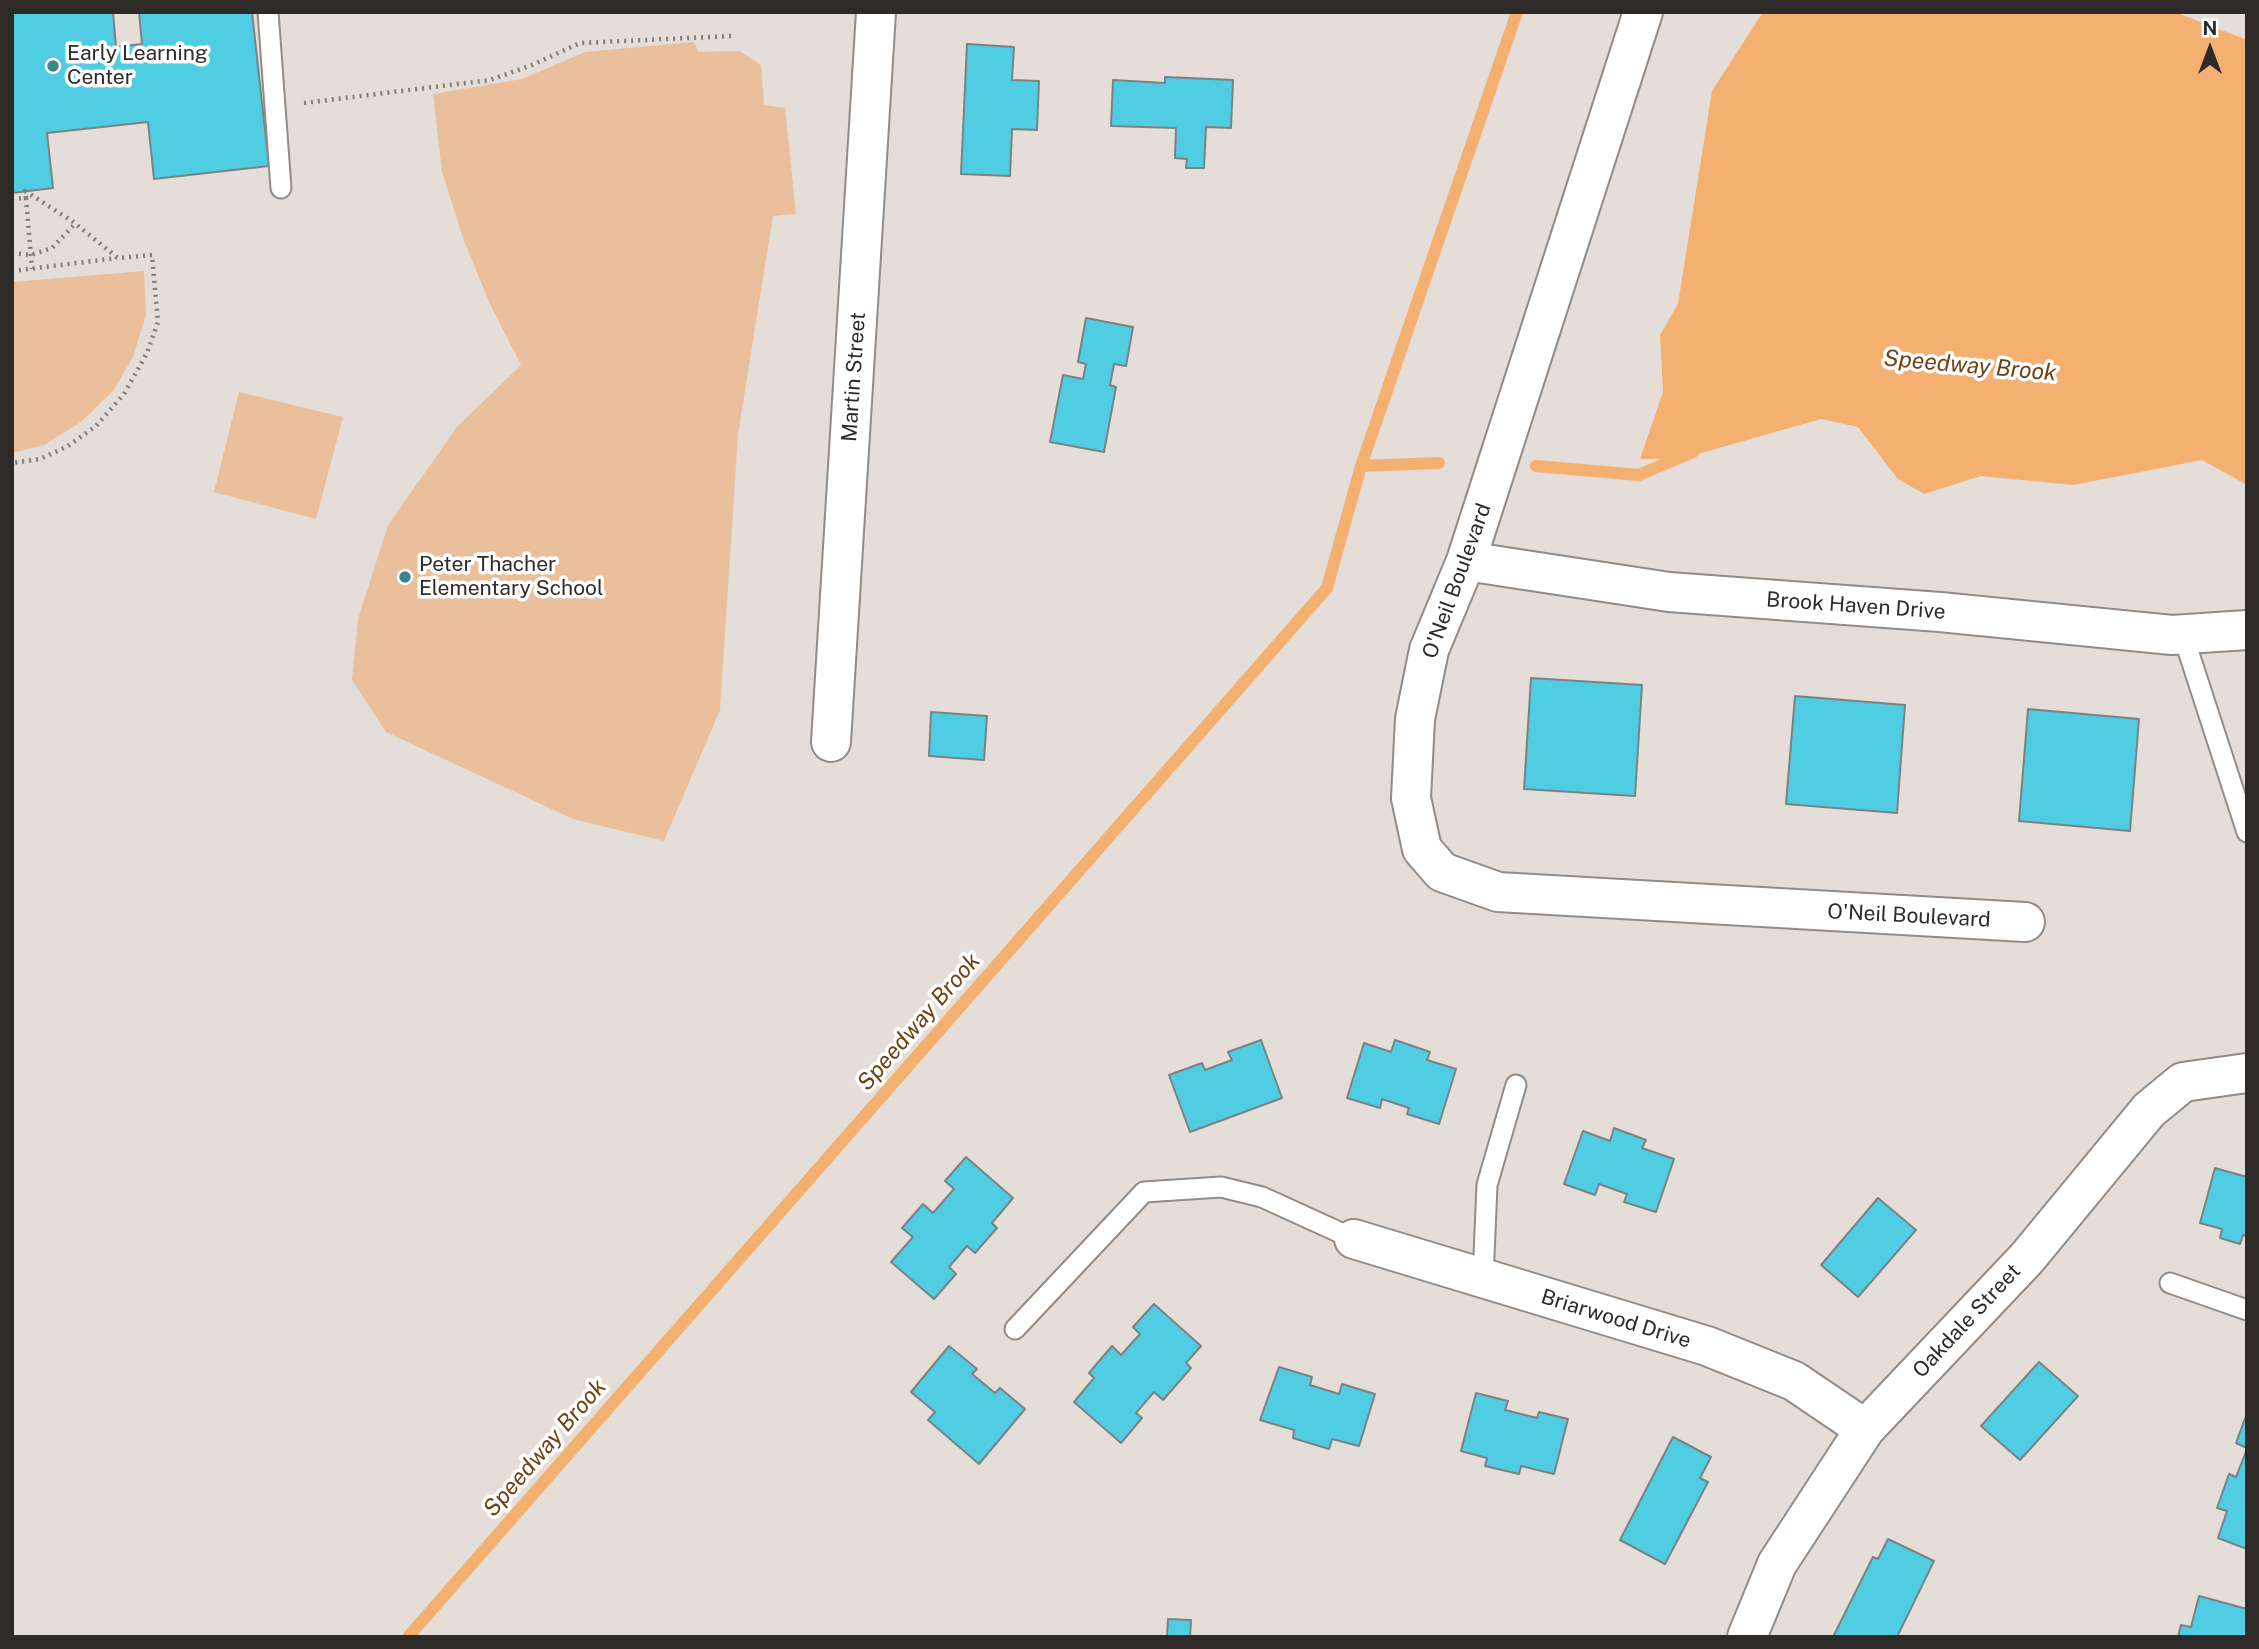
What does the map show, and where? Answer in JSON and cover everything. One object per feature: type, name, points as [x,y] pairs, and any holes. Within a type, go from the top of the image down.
[{"type":"street","name":"Martin Street","points":[[831,742],[876,12]]},
{"type":"street","name":"O'Neil Boulevard","points":[[1643,12],[1466,561],[1429,650],[1415,719],[1410,798],[1422,849],[1442,872],[1498,892],[2025,922]]},
{"type":"street","name":"Brook Haven Drive","points":[[1466,561],[1669,592],[1940,612],[2183,635],[2247,630]]},
{"type":"street","name":"Oakdale Street","points":[[1748,1637],[1777,1564],[1865,1429],[2027,1258],[2148,1110],[2183,1082],[2247,1073]]},
{"type":"street","name":"Briarwood Drive","points":[[1354,1239],[1707,1346],[1794,1381],[1865,1429]]},
{"type":"lane","points":[[268,12],[281,188]]},
{"type":"lane","points":[[2183,635],[2247,832]]},
{"type":"lane","points":[[1483,1279],[1487,1185],[1516,1086]]},
{"type":"lane","points":[[1015,1329],[1144,1192],[1220,1188],[1231,1190],[1262,1197],[1354,1239]]},
{"type":"lane","points":[[2170,1283],[2247,1310]]},
{"type":"path","points":[[275,107],[490,80],[533,65],[580,43],[731,36]]},
{"type":"path","points":[[32,269],[25,191],[75,224],[118,258]]},
{"type":"path","points":[[13,200],[26,198]]},
{"type":"path","points":[[12,253],[31,255],[52,248],[75,224]]},
{"type":"path","points":[[12,271],[152,255],[158,322],[147,353],[124,394],[96,426],[68,446],[40,459],[12,463]]},
{"type":"shaded area","points":[[694,42],[699,52],[739,51],[761,65],[764,105],[785,108],[796,214],[773,216],[738,434],[720,710],[664,841],[573,819],[386,732],[352,680],[358,619],[388,525],[457,427],[521,365],[490,304],[464,241],[442,172],[433,94],[522,79],[585,52]]},
{"type":"shaded area","points":[[144,271],[146,315],[133,357],[113,391],[81,422],[44,445],[12,453],[12,282]]},
{"type":"shaded area","points":[[239,392],[343,417],[316,519],[214,492]]},
{"type":"water","points":[[1763,12],[2175,12],[2247,40],[2247,485],[2202,460],[2073,485],[1981,476],[1924,494],[1898,479],[1858,427],[1821,419],[1680,459],[1640,459],[1663,392],[1660,335],[1678,304],[1712,91]]},
{"type":"building","points":[[113,12],[116,47],[142,44],[139,12],[252,12],[269,166],[154,179],[148,122],[47,133],[53,188],[12,193],[12,14]]},
{"type":"building","points":[[967,44],[1014,47],[1012,80],[1039,81],[1037,130],[1012,129],[1010,176],[961,174]]},
{"type":"building","points":[[1165,77],[1233,80],[1231,128],[1206,127],[1204,168],[1186,168],[1187,159],[1175,158],[1176,128],[1111,126],[1113,80],[1165,83]]},
{"type":"building","points":[[1086,318],[1133,327],[1126,366],[1114,364],[1110,385],[1116,387],[1104,452],[1050,442],[1063,375],[1083,379],[1086,364],[1078,362]]},
{"type":"building","points":[[1531,678],[1642,685],[1635,796],[1524,789]]},
{"type":"building","points":[[1795,696],[1905,705],[1897,813],[1786,804]]},
{"type":"building","points":[[2028,709],[2139,719],[2130,831],[2019,821]]},
{"type":"building","points":[[931,712],[987,716],[984,760],[929,756]]},
{"type":"building","points":[[1261,1040],[1282,1098],[1190,1132],[1169,1075],[1202,1063],[1205,1070],[1232,1060],[1228,1052]]},
{"type":"building","points":[[1395,1040],[1430,1052],[1427,1060],[1456,1069],[1439,1124],[1407,1114],[1409,1108],[1382,1099],[1380,1108],[1347,1098],[1364,1043],[1391,1052]]},
{"type":"building","points":[[1614,1128],[1646,1140],[1642,1148],[1674,1159],[1656,1212],[1624,1202],[1627,1194],[1599,1184],[1595,1195],[1564,1184],[1583,1131],[1610,1141]]},
{"type":"building","points":[[966,1157],[1013,1198],[992,1223],[997,1228],[975,1253],[967,1246],[949,1267],[956,1274],[934,1299],[891,1262],[913,1237],[902,1228],[923,1204],[933,1213],[954,1189],[945,1181]]},
{"type":"building","points":[[2215,1168],[2247,1177],[2247,1236],[2243,1235],[2240,1244],[2220,1238],[2222,1229],[2200,1223]]},
{"type":"building","points":[[1878,1198],[1916,1230],[1858,1297],[1821,1265]]},
{"type":"building","points":[[1154,1304],[1201,1346],[1186,1363],[1191,1368],[1163,1400],[1154,1392],[1136,1413],[1142,1418],[1121,1443],[1074,1402],[1094,1378],[1089,1373],[1112,1346],[1121,1355],[1140,1334],[1133,1327]]},
{"type":"building","points":[[949,1346],[977,1369],[972,1374],[995,1393],[1000,1388],[1025,1409],[979,1464],[928,1420],[935,1412],[911,1392]]},
{"type":"building","points":[[2039,1362],[2078,1396],[2020,1460],[1981,1426]]},
{"type":"building","points":[[1279,1367],[1312,1377],[1310,1385],[1339,1394],[1342,1384],[1375,1394],[1359,1446],[1332,1439],[1329,1449],[1293,1438],[1294,1430],[1260,1420]]},
{"type":"building","points":[[1476,1393],[1508,1401],[1505,1410],[1537,1418],[1539,1412],[1568,1419],[1554,1474],[1521,1466],[1519,1474],[1485,1466],[1487,1458],[1461,1451]]},
{"type":"building","points":[[2247,1413],[2247,1448],[2236,1443]]},
{"type":"building","points":[[1673,1437],[1711,1457],[1700,1478],[1708,1482],[1665,1564],[1620,1540]]},
{"type":"building","points":[[2247,1449],[2247,1549],[2218,1538],[2227,1511],[2217,1508],[2229,1474],[2236,1477]]},
{"type":"building","points":[[1888,1539],[1934,1561],[1897,1637],[1833,1637],[1873,1557],[1878,1559]]},
{"type":"building","points":[[2199,1596],[2247,1609],[2247,1637],[2178,1637],[2181,1625],[2191,1627]]},
{"type":"building","points":[[1168,1619],[1191,1620],[1190,1637],[1167,1637]]},
{"type":"waterway","points":[[1361,466],[1517,12]]},
{"type":"waterway","name":"Speedway Brook","points":[[1536,466],[1639,475],[1693,452]]},
{"type":"waterway","name":"Speedway Brook","points":[[408,1637],[1327,588],[1361,466],[1439,463]]},
{"type":"place","name":"Early Learning Center","points":[[53,66]]},
{"type":"place","name":"Peter Thacher Elementary School","points":[[405,577]]}]
